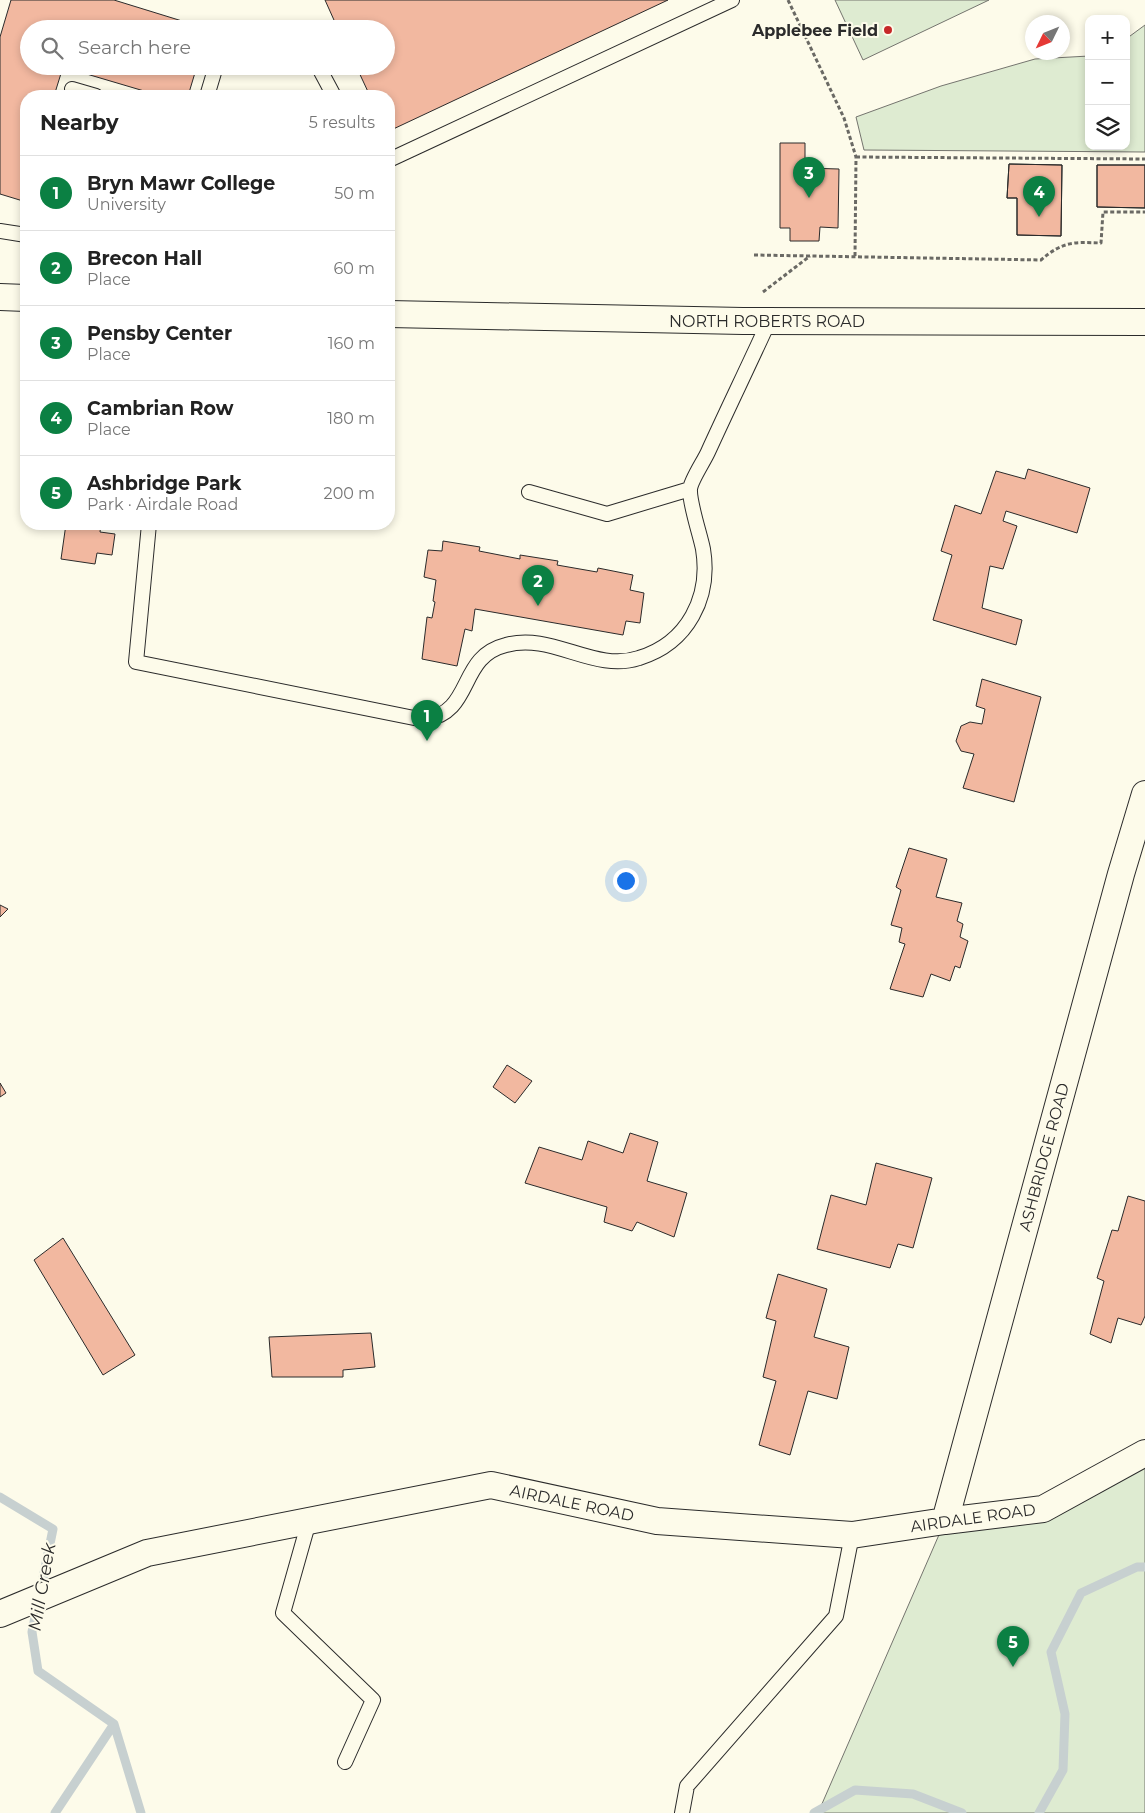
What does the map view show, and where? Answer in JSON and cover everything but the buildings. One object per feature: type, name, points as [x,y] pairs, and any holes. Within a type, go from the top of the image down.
[{"type":"street","points":[[0,297],[20,298]]},
{"type":"street","name":"NORTH ROBERTS ROAD","points":[[395,314],[769,321],[1145,322]]},
{"type":"street","name":"ASHBRIDGE ROAD","points":[[945,1521],[1133,874],[1145,794]]},
{"type":"street","name":"AIRDALE ROAD","points":[[0,1614],[147,1553],[491,1485],[657,1521],[852,1536],[945,1521],[1043,1509],[1145,1453]]},
{"type":"lane","points":[[395,157],[732,0]]},
{"type":"lane","points":[[209,90],[213,75]]},
{"type":"lane","points":[[323,75],[331,90]]},
{"type":"lane","points":[[0,231],[20,234]]},
{"type":"lane","points":[[148,530],[136,662],[424,720],[435,718],[455,705],[469,674],[484,657],[504,645],[526,641],[610,662],[638,659],[664,648],[685,629],[699,605],[706,578],[703,550],[690,489],[769,321]]},
{"type":"lane","points":[[529,492],[607,514],[690,489]]},
{"type":"lane","points":[[309,1521],[283,1613],[373,1700],[345,1762]]},
{"type":"lane","points":[[682,1813],[687,1786],[836,1616],[852,1536]]},
{"type":"path","points":[[788,0],[844,118],[856,157],[855,256]]},
{"type":"path","points":[[856,157],[1145,159]]},
{"type":"path","points":[[754,255],[1041,260],[1055,248],[1065,244],[1101,243],[1103,212],[1145,212]]},
{"type":"path","points":[[759,295],[810,256]]},
{"type":"green space","name":"Applebee Field","points":[[835,0],[989,0],[863,60]]},
{"type":"green space","points":[[1145,25],[1145,152],[864,150],[856,117],[941,86],[1032,60],[1070,60],[1070,57],[1085,56],[1085,150],[1130,150],[1130,36]]},
{"type":"green space","points":[[1145,1453],[1145,1813],[818,1813],[945,1521],[1043,1509]]},
{"type":"waterway","name":"Mill Creek","points":[[0,1497],[53,1529],[32,1632],[38,1671],[114,1724],[141,1813]]},
{"type":"waterway","points":[[1039,1813],[1063,1770],[1065,1714],[1051,1652],[1081,1593],[1137,1567],[1145,1567]]},
{"type":"waterway","points":[[55,1813],[114,1724]]},
{"type":"waterway","points":[[814,1813],[855,1790],[913,1794],[962,1813]]},
{"type":"place","name":"Applebee Field","points":[[888,30]]},
{"type":"place","name":"Pensby Center","points":[[809,198]]},
{"type":"place","name":"Cambrian Row","points":[[1039,217]]},
{"type":"place","name":"Brecon Hall","points":[[538,606]]},
{"type":"place","name":"Bryn Mawr College","points":[[427,741]]},
{"type":"place","name":"Ashbridge Park","points":[[1013,1667]]}]
